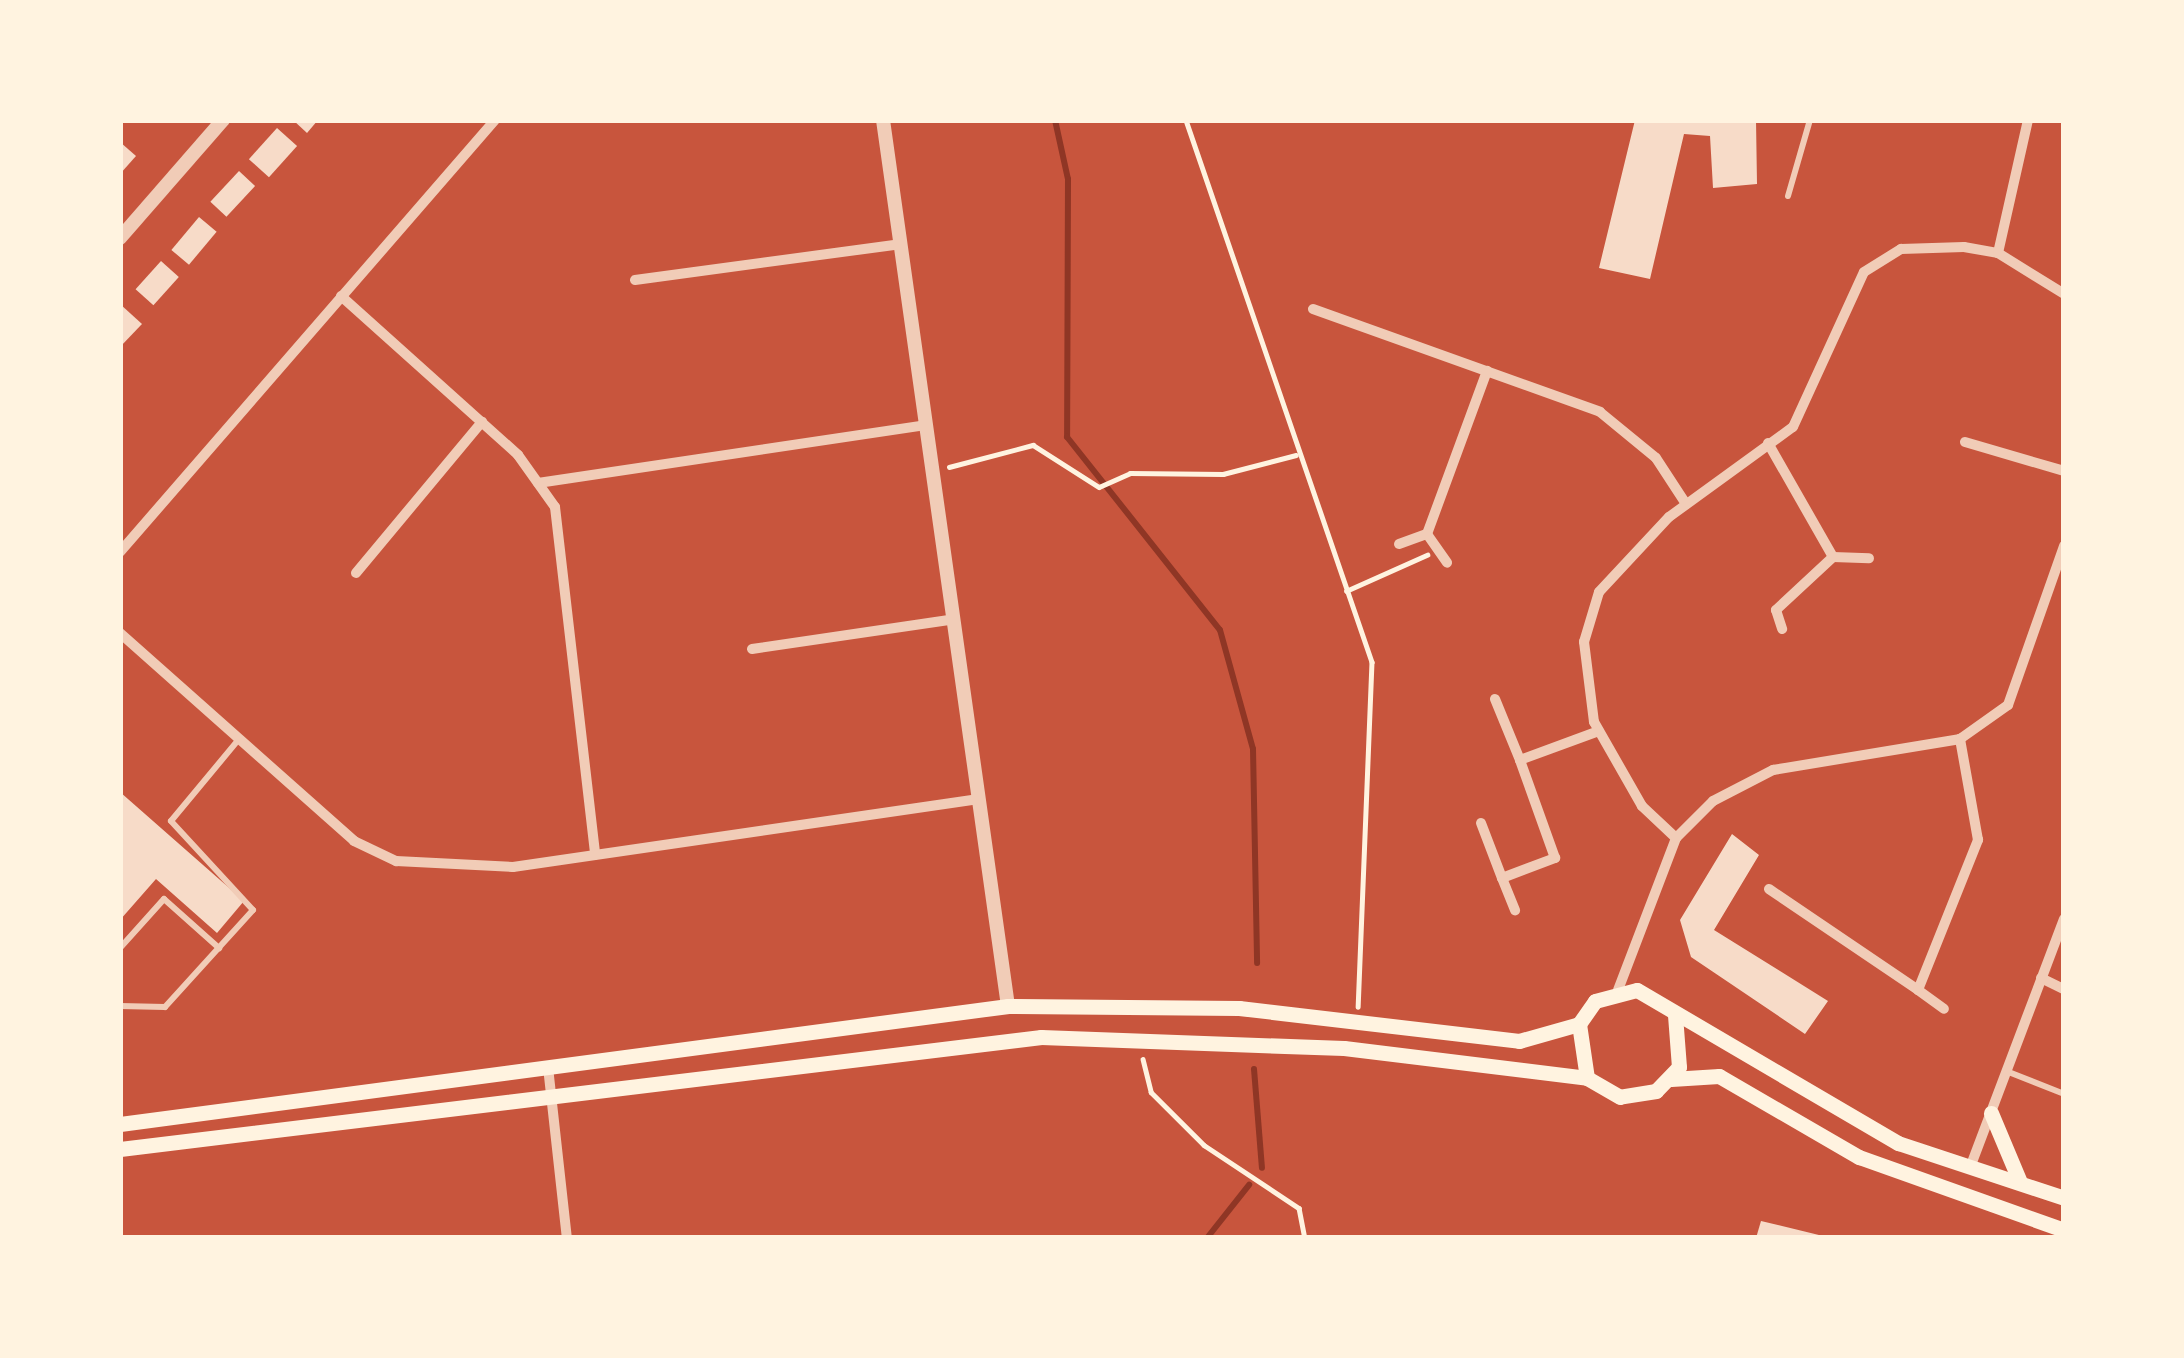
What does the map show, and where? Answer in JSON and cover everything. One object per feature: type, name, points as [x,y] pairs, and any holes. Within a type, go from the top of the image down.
[{"type":"main road","points":[[120,1124],[1008,1006],[1357,1019],[1519,1041],[1579,1024],[1618,991],[1648,993],[1676,1015],[1879,1134],[2064,1198]]},
{"type":"main road","points":[[1008,1006],[1010,1040]]},
{"type":"main road","points":[[1671,1079],[1684,1046],[1676,1015]]},
{"type":"main road","points":[[1579,1024],[1587,1078]]},
{"type":"main road","points":[[120,1149],[1010,1040],[1138,1036],[1587,1078],[1620,1097],[1671,1079],[1719,1076],[1859,1156],[2061,1232]]},
{"type":"main road","points":[[1991,1113],[2020,1182]]},
{"type":"street","points":[[120,238],[224,120]]},
{"type":"street","points":[[120,552],[495,120]]},
{"type":"street","points":[[883,120],[920,426],[1008,1006]]},
{"type":"street","points":[[1998,253],[2028,120]]},
{"type":"street","points":[[635,280],[900,244]]},
{"type":"street","points":[[1676,838],[1642,806],[1599,731],[1583,663],[1599,592],[1686,504],[1768,443],[1814,391],[1864,272],[1901,249],[1998,253],[2064,294]]},
{"type":"street","points":[[341,296],[482,422],[555,508],[595,855]]},
{"type":"street","points":[[1313,310],[1600,412],[1656,458],[1686,504]]},
{"type":"street","points":[[1427,535],[1487,371]]},
{"type":"street","points":[[356,573],[482,422]]},
{"type":"street","points":[[538,483],[920,426]]},
{"type":"street","points":[[1965,442],[2064,471]]},
{"type":"street","points":[[1768,443],[1833,556]]},
{"type":"street","points":[[1399,544],[1427,535]]},
{"type":"street","points":[[1427,535],[1447,563]]},
{"type":"street","points":[[1618,991],[1676,838],[1713,802],[1772,770],[1960,739],[2008,705],[2064,546]]},
{"type":"street","points":[[1782,629],[1776,610],[1833,556],[1869,558]]},
{"type":"street","points":[[752,649],[949,620]]},
{"type":"street","points":[[120,633],[354,841],[396,861],[459,872],[976,800]]},
{"type":"street","points":[[1495,699],[1556,858],[1502,878]]},
{"type":"street","points":[[1520,760],[1599,731]]},
{"type":"street","points":[[1918,990],[1978,840],[1960,739]]},
{"type":"street","points":[[1481,823],[1515,910]]},
{"type":"street","points":[[1769,889],[1944,1009]]},
{"type":"street","points":[[1971,1166],[2064,920]]},
{"type":"street","points":[[2041,978],[2064,988]]},
{"type":"street","points":[[548,1067],[567,1238]]},
{"type":"lane","points":[[1788,196],[1810,120]]},
{"type":"lane","points":[[120,1006],[165,1007],[256,901],[171,821],[239,739]]},
{"type":"lane","points":[[120,948],[164,899],[219,948]]},
{"type":"lane","points":[[2006,1071],[2064,1094]]},
{"type":"path","points":[[1186,120],[1296,455],[1372,662],[1357,1019]]},
{"type":"path","points":[[927,474],[1018,443],[1099,488],[1124,476],[1222,474],[1296,455]]},
{"type":"path","points":[[1346,591],[1436,548]]},
{"type":"path","points":[[1138,1036],[1151,1092],[1204,1145],[1299,1208],[1305,1238]]},
{"type":"building","points":[[293,120],[318,120],[307,133]]},
{"type":"building","points":[[1635,120],[1756,120],[1757,184],[1713,188],[1710,136],[1684,134],[1650,279],[1599,268]]},
{"type":"building","points":[[277,128],[297,146],[269,177],[249,159]]},
{"type":"building","points":[[120,142],[136,156],[120,174]]},
{"type":"building","points":[[239,171],[255,186],[226,217],[210,202]]},
{"type":"building","points":[[199,217],[217,232],[189,265],[171,250]]},
{"type":"building","points":[[161,261],[179,277],[153,305],[136,289]]},
{"type":"building","points":[[120,304],[142,324],[120,347]]},
{"type":"building","points":[[120,792],[244,901],[217,933],[156,879],[120,920]]},
{"type":"building","points":[[1732,834],[1759,855],[1714,930],[1828,1001],[1805,1034],[1691,957],[1680,920]]},
{"type":"building","points":[[1761,1221],[1823,1236],[1823,1238],[1756,1238]]},
{"type":"waterway","points":[[1055,120],[1068,179],[1067,437],[1220,630],[1253,749],[1257,963]]},
{"type":"waterway","points":[[1254,1069],[1262,1168]]},
{"type":"waterway","points":[[1207,1238],[1249,1185]]}]
